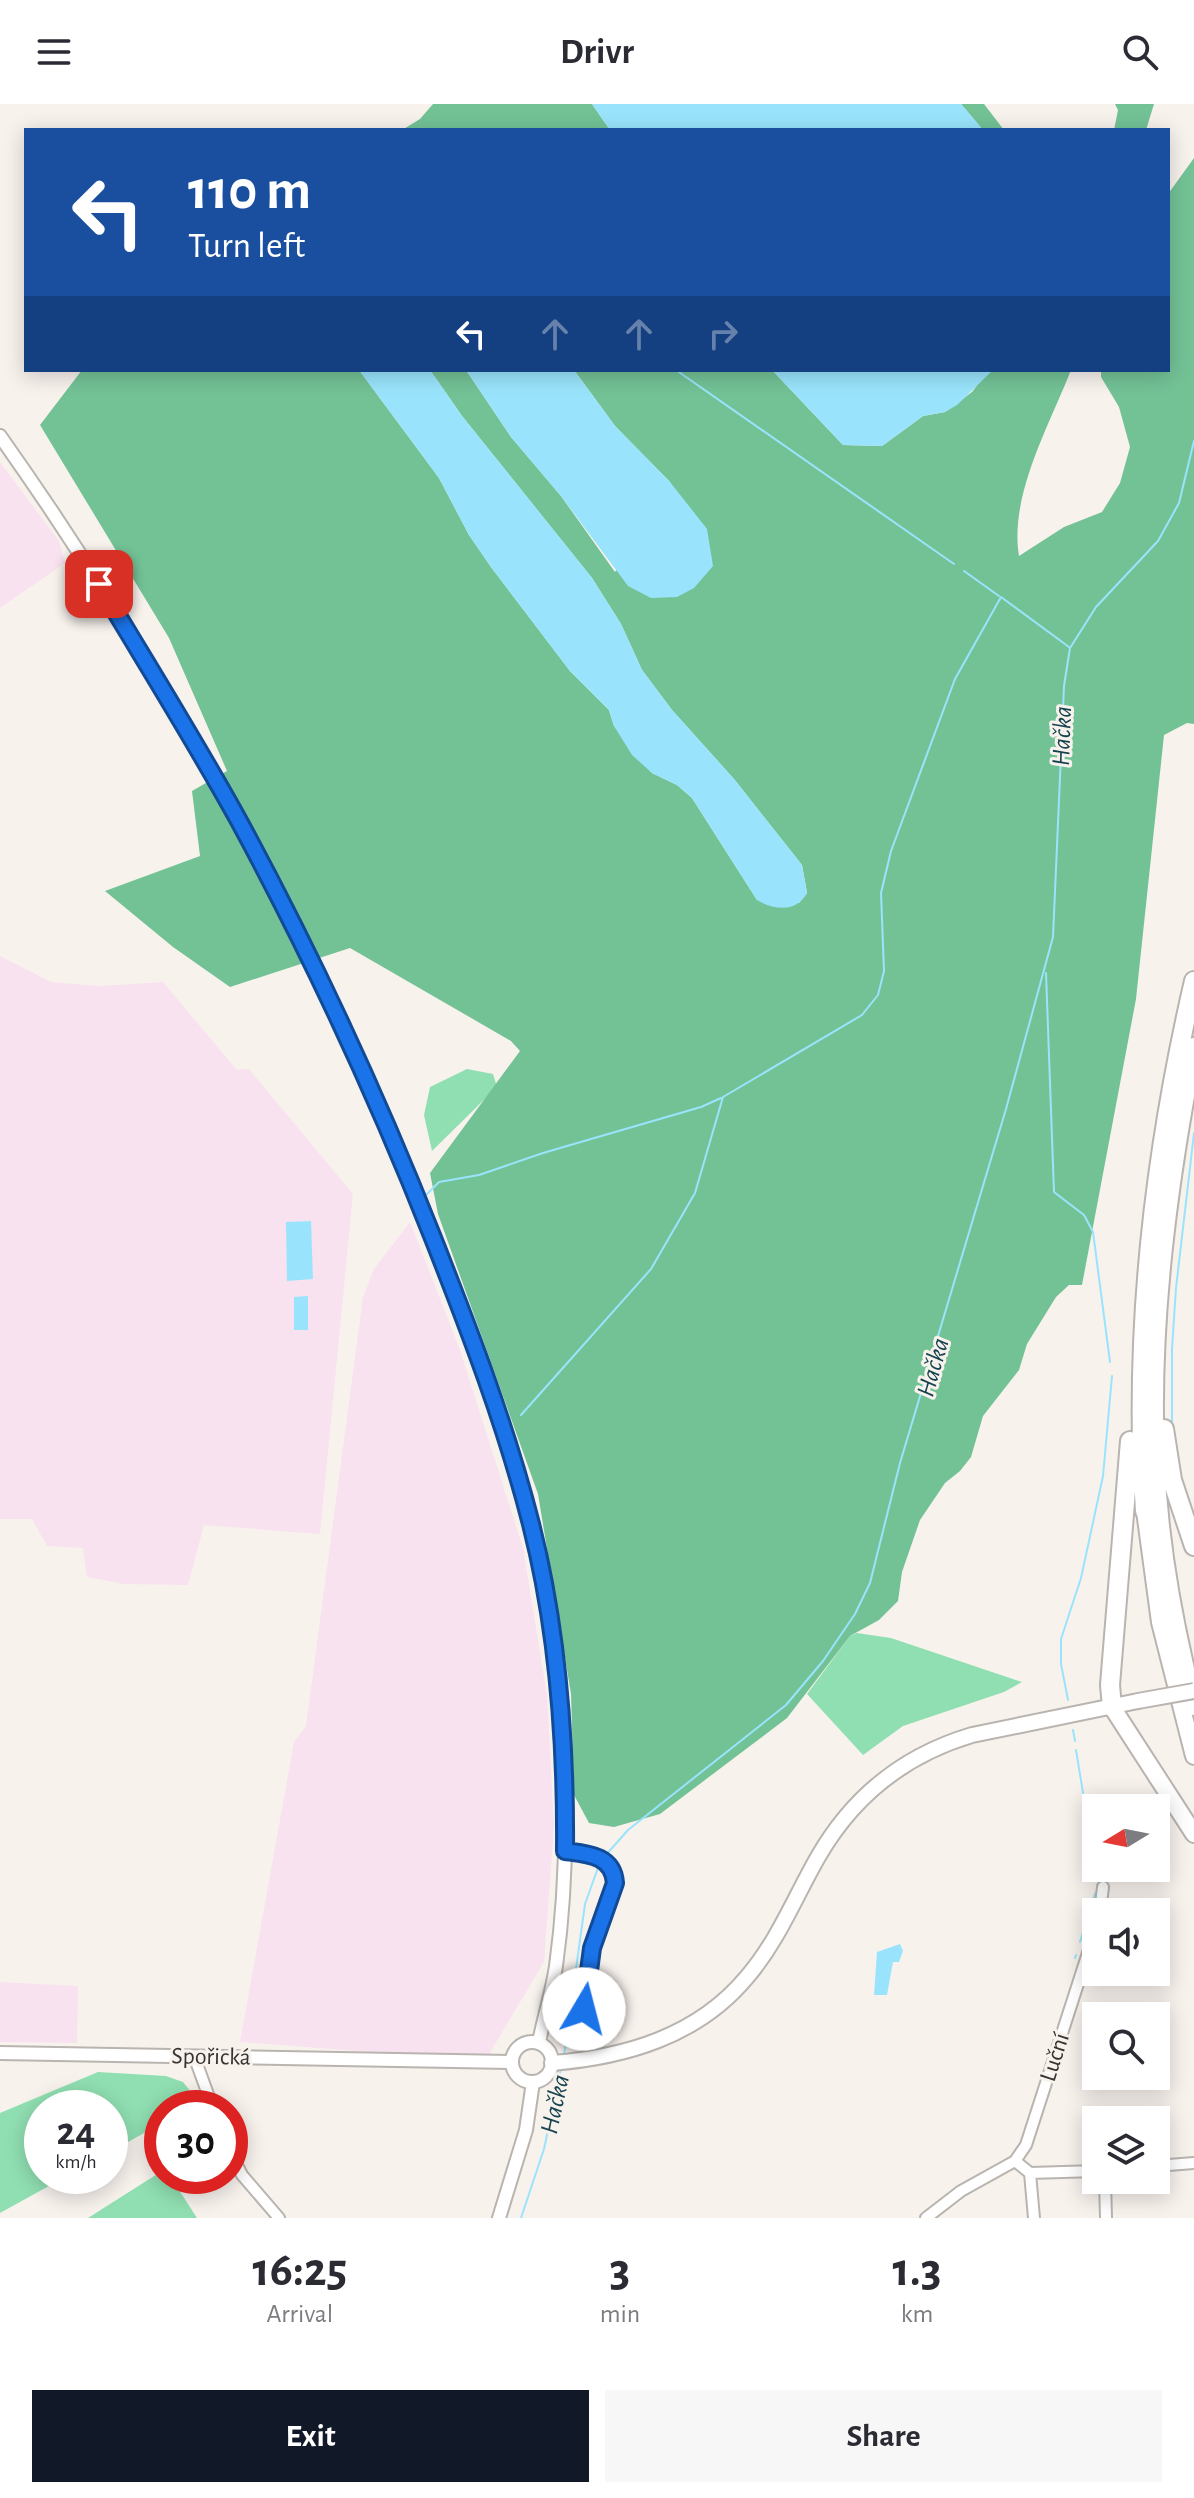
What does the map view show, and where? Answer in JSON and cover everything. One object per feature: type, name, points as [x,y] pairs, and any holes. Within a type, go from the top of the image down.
[{"type":"highway","points":[[1194,981],[1162,1150],[1148,1264],[1158,1510],[1175,1623],[1194,1706]]},
{"type":"highway","points":[[1194,1047],[1175,1153],[1162,1266],[1140,1408],[1145,1511],[1160,1622],[1194,1756]]},
{"type":"highway","points":[[1150,1328],[1163,1356],[1163,1418],[1172,1480],[1194,1546]]},
{"type":"highway","points":[[1150,1328],[1135,1346],[1110,1685],[1112,1707],[1194,1834]]},
{"type":"main road","points":[[554,2063],[615,2055],[656,2042],[688,2026],[726,1998],[761,1959],[845,1817],[875,1786],[912,1760],[972,1735],[1194,1691]]},
{"type":"street","points":[[0,436],[84,558],[238,819],[292,923],[345,1033],[422,1209],[495,1402],[531,1525],[555,1659],[562,1734],[565,1851],[556,1965],[539,2042]]},
{"type":"street","points":[[565,1851],[593,1855],[610,1865],[615,1883],[592,1948],[579,2040]]},
{"type":"street","points":[[1102,1898],[1103,1887]]},
{"type":"street","name":"Luční","points":[[1015,2161],[1026,2145],[1082,1971]]},
{"type":"street","points":[[539,2042],[549,2050],[554,2063],[548,2074],[533,2082],[518,2077],[511,2062],[514,2051],[522,2043],[539,2042]]},
{"type":"street","name":"Spořická","points":[[0,2053],[511,2062]]},
{"type":"street","points":[[194,2056],[206,2090]]},
{"type":"street","points":[[499,2218],[526,2130],[533,2082]]},
{"type":"street","points":[[926,2218],[961,2191],[1015,2161],[1030,2173],[1082,2171]]},
{"type":"street","points":[[1170,2165],[1194,2163]]},
{"type":"street","points":[[1030,2173],[1034,2218]]},
{"type":"street","points":[[248,2182],[279,2218]]},
{"type":"street","points":[[1105,2194],[1106,2218]]},
{"type":"shaded area","points":[[0,462],[59,541],[65,563],[0,608]]},
{"type":"shaded area","points":[[0,956],[51,982],[99,986],[163,982],[237,1070],[249,1069],[353,1194],[320,1534],[204,1525],[188,1585],[124,1584],[87,1577],[83,1548],[47,1546],[32,1519],[0,1519]]},
{"type":"shaded area","points":[[410,1222],[460,1350],[523,1548],[547,1695],[554,1826],[544,1962],[485,2061],[240,2042],[294,1742],[306,1726],[363,1297],[374,1269]]},
{"type":"shaded area","points":[[0,1982],[78,1986],[77,2043],[0,2042]]},
{"type":"green space","points":[[433,104],[592,104],[609,128],[405,128],[420,119]]},
{"type":"green space","points":[[961,104],[984,104],[1002,128],[981,128]]},
{"type":"green space","points":[[1115,104],[1154,104],[1147,128],[1114,128],[1118,110]]},
{"type":"green space","points":[[1194,158],[1194,724],[1187,723],[1164,735],[1136,999],[1082,1285],[1069,1285],[1056,1297],[1027,1344],[1019,1370],[983,1416],[971,1457],[945,1483],[920,1520],[902,1572],[898,1601],[879,1620],[850,1636],[787,1718],[660,1814],[614,1827],[589,1823],[574,1795],[571,1694],[538,1494],[438,1214],[430,1173],[520,1051],[511,1041],[350,948],[230,987],[173,947],[105,891],[200,856],[192,791],[227,771],[169,638],[40,425],[80,372],[360,372],[439,478],[469,535],[491,567],[570,671],[609,710],[614,726],[652,773],[677,785],[692,798],[757,900],[799,903],[807,893],[802,865],[734,779],[672,710],[642,670],[621,624],[592,578],[462,416],[431,372],[467,372],[511,437],[561,496],[615,572],[670,482],[615,426],[575,372],[774,372],[843,445],[882,446],[923,416],[945,412],[972,392],[990,372],[1070,372],[1025,486],[1017,533],[1019,556],[1064,527],[1102,512],[1120,483],[1130,447],[1119,407],[1101,372],[1170,372],[1170,191]]},
{"type":"green space","points":[[467,1069],[493,1074],[497,1087],[432,1151],[424,1115],[430,1087]]},
{"type":"green space","points":[[857,1633],[891,1638],[1022,1682],[1004,1692],[903,1726],[863,1755],[807,1694],[850,1636]]},
{"type":"green space","points":[[98,2072],[166,2076],[183,2082],[189,2090],[144,2090],[144,2133],[128,2142],[128,2090],[55,2090]]},
{"type":"green space","points":[[24,2103],[24,2194],[34,2194],[0,2213],[0,2113]]},
{"type":"green space","points":[[144,2182],[144,2194],[182,2194],[197,2218],[88,2218]]},
{"type":"water","points":[[592,104],[961,104],[981,128],[609,128]]},
{"type":"water","points":[[360,372],[431,372],[462,416],[592,578],[621,624],[642,670],[672,710],[734,779],[802,865],[807,893],[797,904],[784,908],[757,900],[692,798],[677,785],[652,773],[632,755],[614,726],[609,710],[570,671],[491,567],[469,535],[439,478]]},
{"type":"water","points":[[467,372],[575,372],[615,426],[670,482],[707,529],[713,566],[694,588],[677,597],[651,598],[628,586],[561,496],[511,437]]},
{"type":"water","points":[[774,372],[991,372],[957,405],[945,412],[923,416],[882,446],[843,445]]},
{"type":"water","points":[[311,1221],[313,1279],[287,1281],[286,1222]]},
{"type":"water","points":[[308,1296],[308,1330],[294,1330],[294,1297]]},
{"type":"water","points":[[900,1944],[903,1951],[899,1962],[893,1962],[887,1995],[874,1995],[877,1952]]},
{"type":"waterway","points":[[679,372],[954,564]]},
{"type":"waterway","name":"Hačka","points":[[605,1856],[628,1830],[786,1705],[823,1661],[855,1614],[870,1583],[900,1463],[1006,1109],[1053,937],[1064,686],[1070,648],[1096,607],[1158,541],[1179,503],[1194,441]]},
{"type":"waterway","points":[[964,571],[999,596]]},
{"type":"waterway","points":[[521,1415],[651,1269],[695,1193],[723,1097],[862,1015],[878,995],[884,971],[881,893],[891,851],[955,679],[1001,597],[1069,647]]},
{"type":"waterway","points":[[1046,973],[1054,1192],[1084,1215],[1093,1232],[1110,1362]]},
{"type":"waterway","points":[[425,1196],[439,1182],[479,1175],[701,1107],[721,1098]]},
{"type":"waterway","points":[[1172,1426],[1176,1288],[1194,1133]]},
{"type":"waterway","points":[[1068,1700],[1061,1664],[1061,1639],[1081,1578],[1103,1476],[1112,1376]]},
{"type":"waterway","points":[[1073,1730],[1075,1741]]},
{"type":"waterway","points":[[1076,1750],[1083,1794]]},
{"type":"waterway","name":"Hačka","points":[[564,2055],[585,1904],[599,1865]]},
{"type":"waterway","points":[[1080,1942],[1095,1893]]},
{"type":"waterway","name":"Hačka","points":[[521,2218],[544,2149],[561,2069]]},
{"type":"route","points":[[99,584],[238,819],[299,937],[416,1195],[495,1402],[531,1525],[546,1600],[562,1734],[565,1851],[593,1855],[610,1865],[614,1873],[615,1883],[592,1948],[584,2009]]}]
